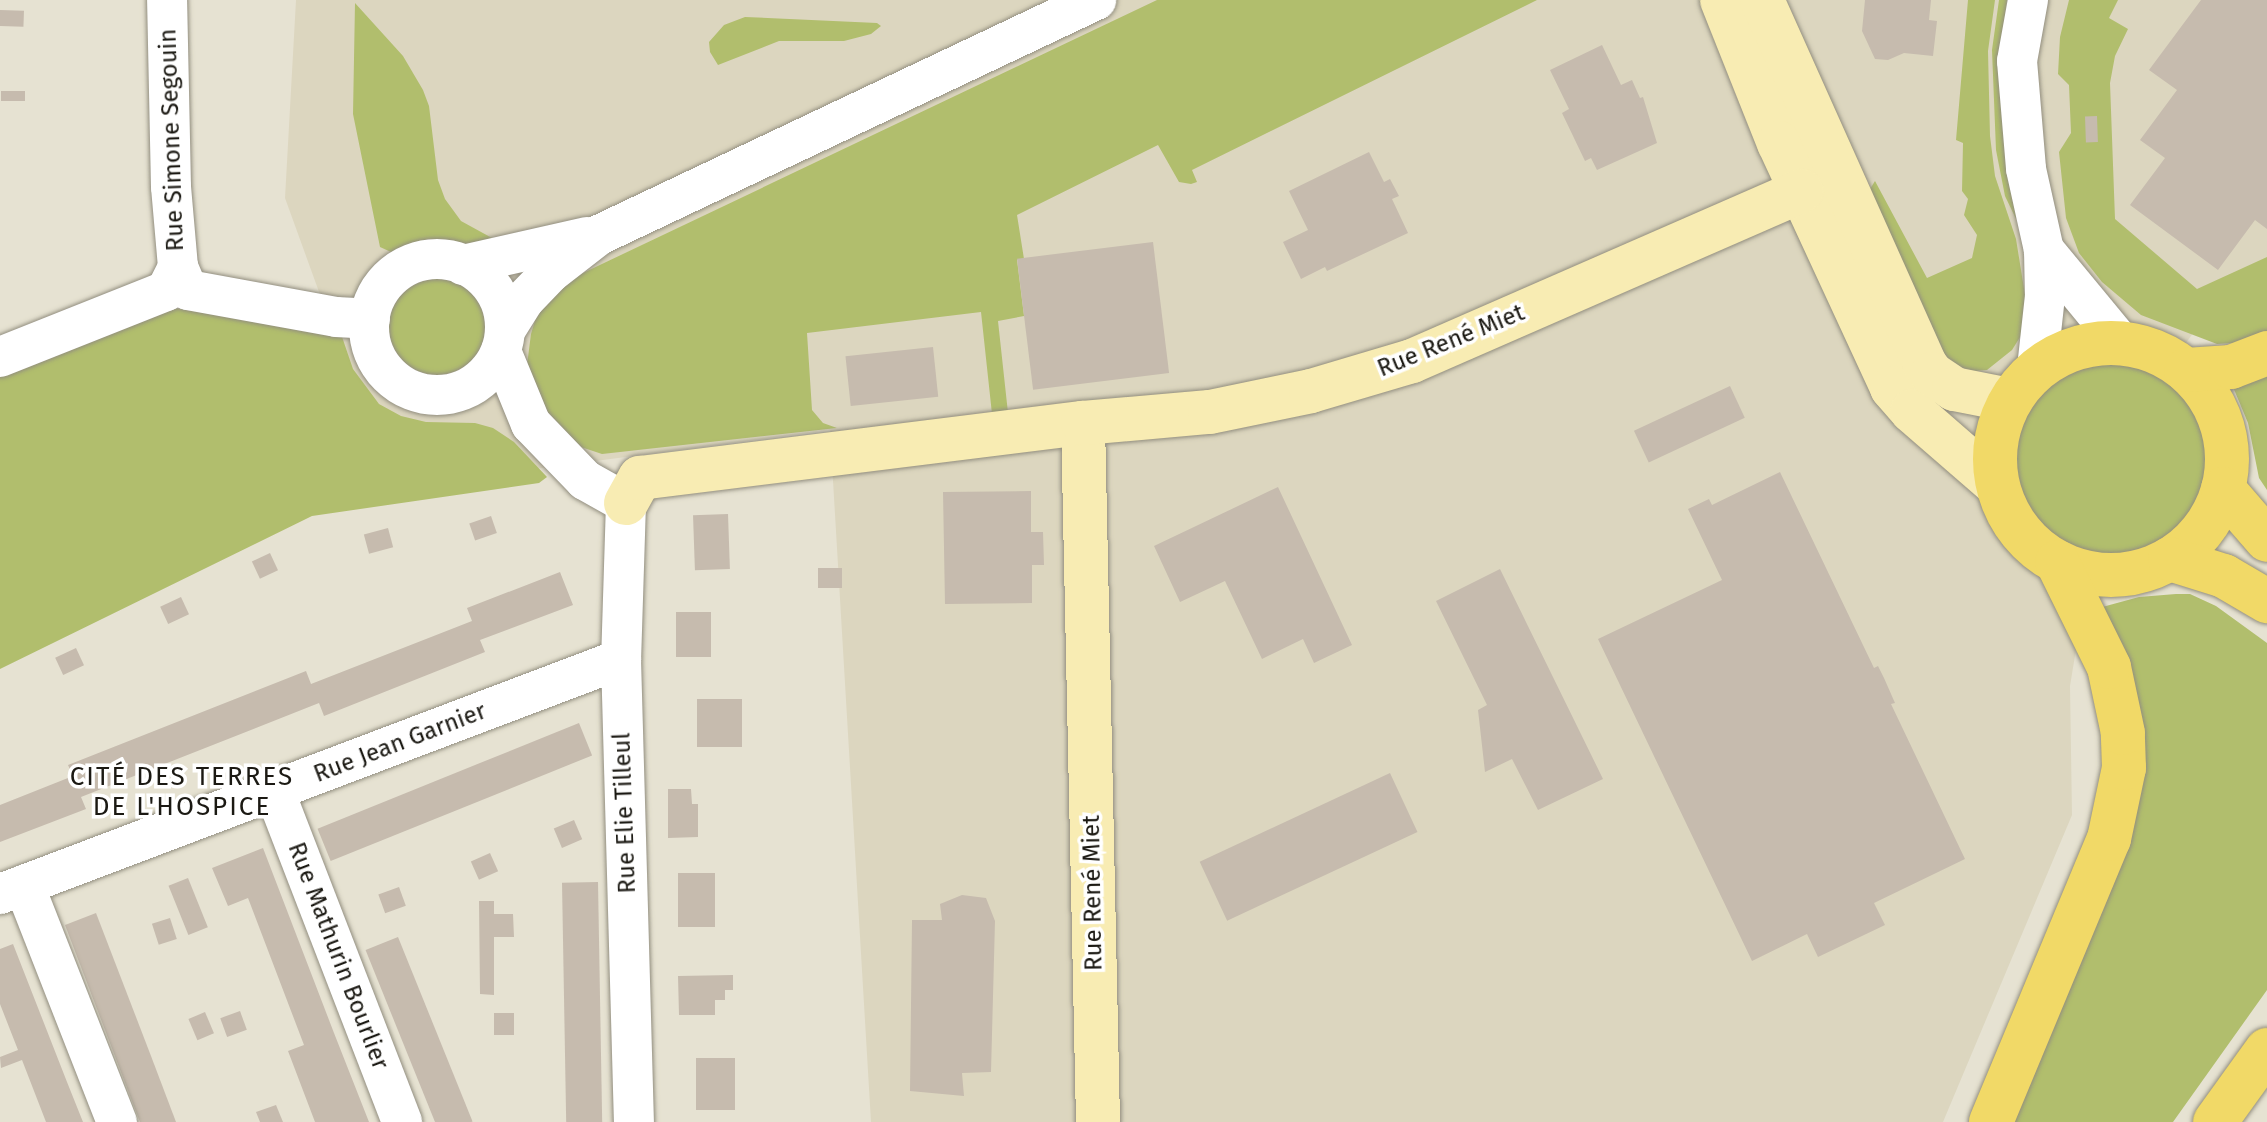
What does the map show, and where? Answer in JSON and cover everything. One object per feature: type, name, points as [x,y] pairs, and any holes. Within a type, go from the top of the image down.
[{"type":"main road","points":[[2121,343],[2145,347],[2186,370],[2202,385],[2222,424],[2227,467],[2223,489],[2203,529],[2170,559],[2126,575],[2079,571],[2057,562],[2036,548],[2018,530],[1996,484],[1995,441],[2024,384],[2085,345],[2121,343]]},
{"type":"main road","points":[[2186,370],[2231,367],[2267,353]]},
{"type":"main road","points":[[2223,489],[2267,540]]},
{"type":"main road","points":[[2170,559],[2224,576],[2267,601]]},
{"type":"main road","points":[[1991,1122],[2109,839],[2124,768],[2123,733],[2109,667],[2057,562]]},
{"type":"main road","points":[[2215,1122],[2267,1050]]},
{"type":"street","name":"Rue Simone Segouin","points":[[0,357],[166,291],[178,267],[171,187],[167,0]]},
{"type":"street","points":[[531,424],[503,340],[500,299],[492,286],[463,265],[437,259],[407,266],[383,286],[370,319],[374,353],[394,380],[425,394],[451,393],[474,384],[488,373],[503,340],[524,300],[550,273],[599,235],[1096,0]]},
{"type":"street","points":[[1722,0],[1801,191],[1892,388],[1912,411],[1996,484]]},
{"type":"street","points":[[1762,0],[1924,363],[1932,374],[1954,389],[2024,384],[2045,296],[2044,250],[2026,169],[2017,61],[2028,0]]},
{"type":"street","name":"Rue René Miet","points":[[626,503],[640,478],[1083,423],[1210,412],[1311,391],[1412,361],[1801,191]]},
{"type":"street","points":[[463,265],[599,235]]},
{"type":"street","points":[[2044,250],[2121,343]]},
{"type":"street","points":[[178,267],[188,290],[336,317],[370,319]]},
{"type":"street","points":[[451,393],[531,424],[585,480],[626,503]]},
{"type":"street","name":"Rue René Miet","points":[[1083,423],[1098,1122]]},
{"type":"street","name":"Rue Elie Tilleul","points":[[626,503],[621,659],[634,1122]]},
{"type":"street","name":"Rue Jean Garnier","points":[[12,889],[621,659]]},
{"type":"street","name":"Rue Mathurin Bourlier","points":[[274,790],[402,1122]]},
{"type":"street","points":[[12,889],[117,1122]]},
{"type":"shaded area","points":[[296,0],[2267,0],[2267,272],[2220,296],[2109,449],[2070,686],[2072,815],[1943,1122],[871,1122],[830,430],[390,488],[285,198]]},
{"type":"green space","points":[[1157,0],[1537,0],[1192,170],[1197,182],[1179,182],[1158,145],[1017,215],[1024,259],[1017,260],[1024,316],[998,321],[1008,413],[992,414],[981,312],[807,333],[812,410],[823,423],[837,428],[602,454],[581,447],[541,405],[527,365],[531,334],[537,314],[562,283]]},
{"type":"green space","points":[[1968,0],[1995,0],[1988,51],[1990,136],[1995,176],[2016,239],[2026,301],[2022,334],[2012,350],[1987,370],[1973,371],[1953,365],[1939,348],[1867,194],[1875,181],[1927,278],[1972,258],[1977,235],[1964,215],[1968,199],[1962,191],[1963,143],[1956,140]]},
{"type":"green space","points":[[1999,0],[2007,0],[2004,23],[2016,219],[2005,196],[1996,150],[1992,50]]},
{"type":"green space","points":[[2069,0],[2118,0],[2109,18],[2128,29],[2115,56],[2110,83],[2115,219],[2197,289],[2267,257],[2267,341],[2217,344],[2141,315],[2102,282],[2079,253],[2066,218],[2059,152],[2071,133],[2069,85],[2058,74],[2060,37]]},
{"type":"green space","points":[[355,3],[403,56],[423,90],[429,106],[438,180],[445,199],[461,221],[492,238],[496,245],[472,247],[428,239],[391,252],[380,247],[353,114]]},
{"type":"green space","points":[[745,17],[877,23],[881,26],[871,34],[844,41],[779,41],[718,65],[710,52],[709,42],[724,25]]},
{"type":"green space","points":[[437,279],[455,283],[471,293],[481,309],[485,327],[481,345],[471,361],[455,371],[437,375],[419,371],[403,361],[393,345],[389,327],[393,309],[403,293],[419,283]]},
{"type":"green space","points":[[165,307],[284,324],[339,328],[353,369],[379,404],[401,416],[426,422],[475,423],[493,428],[514,442],[547,477],[539,483],[312,516],[0,669],[0,373]]},
{"type":"green space","points":[[2111,362],[2130,363],[2148,369],[2179,390],[2200,421],[2206,439],[2206,477],[2200,495],[2179,526],[2148,547],[2130,553],[2111,554],[2092,553],[2074,547],[2043,526],[2022,495],[2016,477],[2015,458],[2016,439],[2022,421],[2043,390],[2074,369],[2092,363]]},
{"type":"green space","points":[[2267,363],[2267,490],[2259,478],[2248,423],[2233,387]]},
{"type":"green space","points":[[2190,594],[2216,606],[2267,643],[2267,990],[2173,1122],[2002,1122],[2118,846],[2095,609],[2139,597]]},
{"type":"building","points":[[1865,0],[1931,0],[1929,20],[1937,21],[1933,56],[1904,53],[1888,60],[1875,59],[1862,31]]},
{"type":"building","points":[[2201,0],[2267,0],[2267,229],[2255,220],[2218,270],[2130,205],[2165,158],[2140,140],[2177,90],[2149,70]]},
{"type":"building","points":[[0,10],[24,11],[23,27],[0,26]]},
{"type":"building","points":[[1602,45],[1621,85],[1632,80],[1640,98],[1643,97],[1657,143],[1597,170],[1591,158],[1585,161],[1562,113],[1569,109],[1550,70]]},
{"type":"building","points":[[1,91],[25,91],[25,101],[1,101]]},
{"type":"building","points":[[2085,116],[2097,116],[2098,142],[2086,142]]},
{"type":"building","points":[[1369,152],[1384,182],[1390,179],[1399,196],[1392,199],[1408,233],[1327,271],[1325,267],[1301,279],[1283,242],[1308,230],[1289,191]]},
{"type":"building","points":[[1153,242],[1169,373],[1033,390],[1017,259]]},
{"type":"building","points":[[933,347],[938,397],[851,406],[845,356]]},
{"type":"building","points":[[1730,386],[1745,418],[1649,463],[1634,431]]},
{"type":"building","points":[[1780,472],[1874,668],[1878,666],[1884,678],[1895,703],[1891,704],[1965,859],[1874,903],[1885,925],[1818,957],[1807,934],[1752,961],[1598,639],[1722,580],[1688,509],[1709,499],[1712,505]]},
{"type":"building","points":[[1278,487],[1352,645],[1314,663],[1303,639],[1262,659],[1225,581],[1180,602],[1154,546]]},
{"type":"building","points":[[1031,491],[1031,532],[1043,532],[1044,565],[1032,565],[1032,603],[945,604],[943,492]]},
{"type":"building","points":[[728,514],[730,569],[695,570],[693,515]]},
{"type":"building","points":[[491,516],[497,533],[475,541],[469,523]]},
{"type":"building","points":[[388,528],[393,547],[369,554],[364,534]]},
{"type":"building","points":[[270,553],[278,570],[260,579],[252,561]]},
{"type":"building","points":[[818,568],[842,568],[842,588],[818,588]]},
{"type":"building","points":[[1500,569],[1603,779],[1538,810],[1512,759],[1485,772],[1478,710],[1487,705],[1436,601]]},
{"type":"building","points":[[560,572],[573,605],[480,640],[485,652],[324,716],[319,703],[81,797],[86,809],[0,842],[0,805],[73,776],[68,765],[306,671],[311,684],[472,621],[467,608]]},
{"type":"building","points":[[181,597],[189,614],[168,624],[160,607]]},
{"type":"building","points":[[676,612],[711,612],[711,657],[676,657]]},
{"type":"building","points":[[76,648],[84,665],[63,675],[55,658]]},
{"type":"building","points":[[697,699],[742,699],[742,747],[697,747]]},
{"type":"building","points":[[579,723],[592,755],[331,861],[318,829]]},
{"type":"building","points":[[1390,773],[1417,832],[1227,921],[1200,862]]},
{"type":"building","points":[[668,789],[691,789],[692,804],[698,804],[698,837],[668,838]]},
{"type":"building","points":[[574,820],[582,839],[562,848],[554,829]]},
{"type":"building","points":[[263,848],[369,1122],[315,1122],[288,1051],[304,1045],[248,898],[228,906],[212,868]]},
{"type":"building","points":[[490,853],[498,871],[479,880],[471,862]]},
{"type":"building","points":[[678,873],[715,873],[715,927],[678,927]]},
{"type":"building","points":[[188,878],[208,927],[188,935],[169,886]]},
{"type":"building","points":[[598,882],[602,1122],[566,1122],[562,883]]},
{"type":"building","points":[[399,887],[406,906],[385,913],[378,895]]},
{"type":"building","points":[[962,895],[986,898],[995,921],[991,1072],[962,1073],[964,1096],[910,1091],[912,920],[942,920],[940,904]]},
{"type":"building","points":[[479,901],[494,901],[494,914],[513,914],[514,937],[494,937],[494,995],[480,994]]},
{"type":"building","points":[[96,913],[176,1122],[140,1122],[65,925]]},
{"type":"building","points":[[170,918],[177,939],[159,945],[152,924]]},
{"type":"building","points":[[398,937],[473,1122],[435,1122],[366,950]]},
{"type":"building","points":[[13,944],[83,1122],[46,1122],[22,1060],[1,1068],[0,1057],[18,1050],[0,1004],[0,949]]},
{"type":"building","points":[[733,975],[733,990],[725,990],[725,1000],[715,1000],[715,1015],[679,1015],[678,976]]},
{"type":"building","points":[[240,1011],[247,1030],[227,1037],[220,1018]]},
{"type":"building","points":[[205,1012],[214,1033],[197,1040],[188,1019]]},
{"type":"building","points":[[494,1013],[514,1013],[514,1035],[494,1035]]},
{"type":"building","points":[[696,1058],[735,1058],[735,1110],[696,1110]]},
{"type":"building","points":[[276,1105],[283,1122],[260,1122],[256,1112]]},
{"type":"district","name":"CITÉ DES TERRES DE L'HOSPICE","points":[[182,792]]}]
